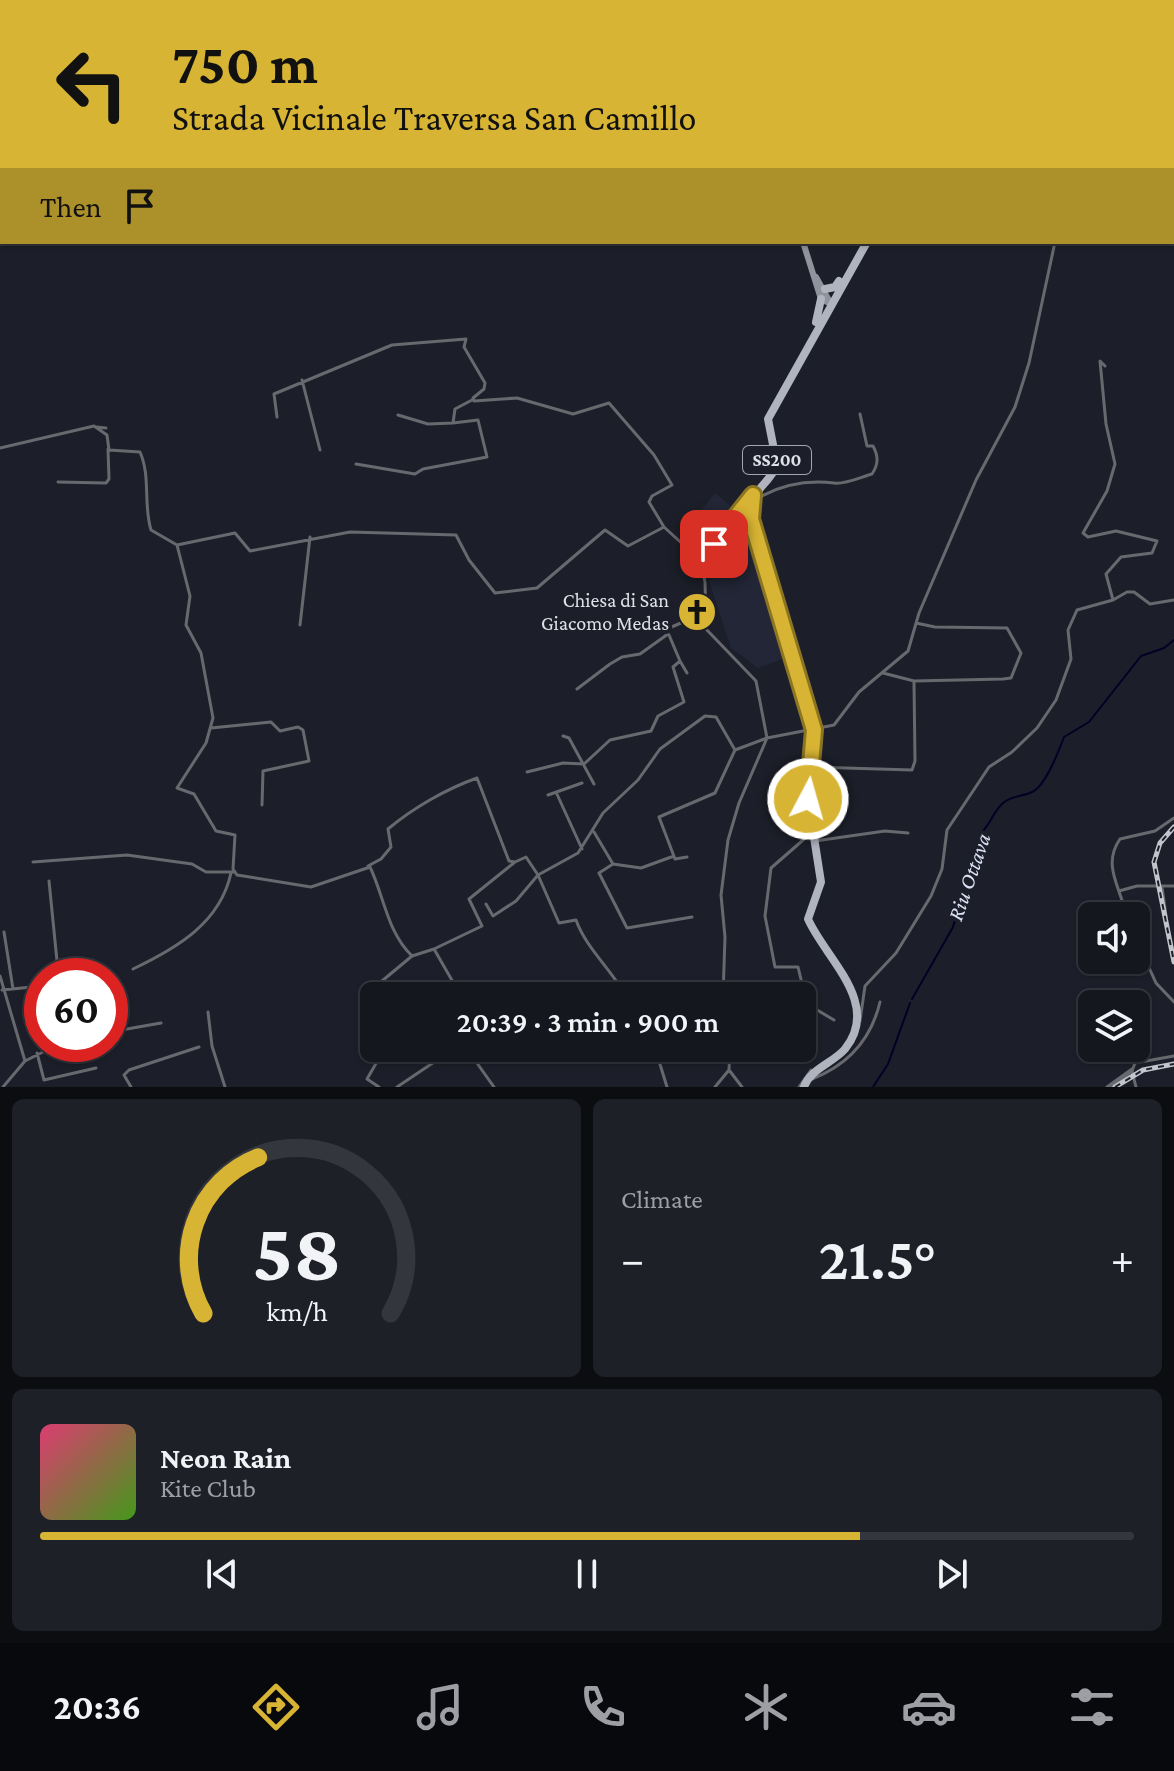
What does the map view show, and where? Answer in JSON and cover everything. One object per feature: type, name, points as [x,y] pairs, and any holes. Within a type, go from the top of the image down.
[{"type":"main road","name":"SS200","points":[[845,1048],[853,1033],[856,1002],[835,959],[808,919],[821,882],[808,799],[817,730],[751,519],[753,495],[777,465],[768,419],[806,345],[866,244]]},
{"type":"main road","points":[[825,289],[835,287],[852,265]]},
{"type":"main road","points":[[806,345],[821,299]]},
{"type":"main road","points":[[806,1081],[845,1048]]},
{"type":"street","points":[[804,244],[821,299],[831,304]]},
{"type":"street","points":[[687,857],[677,860],[674,856],[659,817],[715,793],[735,750],[767,738],[817,730],[840,720],[859,692],[908,651],[916,623],[976,480],[1015,407],[1029,363],[1055,244]]},
{"type":"street","points":[[814,274],[831,304]]},
{"type":"street","points":[[277,417],[274,394],[302,380],[392,345],[466,339],[464,347],[485,383],[472,400],[455,409],[453,423]]},
{"type":"street","points":[[1105,366],[1101,360],[1114,473],[1083,533],[1088,537],[1116,531],[1157,541],[1152,553],[1121,557],[1106,574],[1113,600]]},
{"type":"street","points":[[302,380],[320,450]]},
{"type":"street","points":[[472,400],[517,398],[573,414],[609,403],[673,482],[652,496],[649,502],[664,527],[700,560],[705,582],[703,619],[711,637],[756,681],[767,738],[739,803],[728,840],[721,895],[725,937],[723,982]]},
{"type":"street","points":[[768,575],[772,573],[754,506],[756,498],[774,488],[826,480],[835,484],[872,474],[878,465],[876,452],[873,446],[867,446],[860,414]]},
{"type":"street","points":[[356,464],[415,474],[423,469],[487,457],[478,420],[428,424],[398,415]]},
{"type":"street","points":[[0,448],[90,426],[106,428]]},
{"type":"street","points":[[58,482],[106,483],[109,479],[107,435],[96,427]]},
{"type":"street","points":[[108,449],[140,452],[146,470],[147,517],[151,530],[177,545],[235,533],[250,551],[310,537],[350,532],[456,535],[469,560],[495,593],[537,588],[605,530],[628,546],[664,527]]},
{"type":"street","points":[[700,560],[753,495]]},
{"type":"street","points":[[300,625],[310,537]]},
{"type":"street","points":[[133,969],[180,946],[213,915],[225,899],[232,873],[235,835],[216,831],[194,794],[177,788],[200,753],[211,728],[211,696],[201,653],[186,625],[190,596],[177,545]]},
{"type":"street","points":[[845,1048],[853,1042],[859,1026],[865,986],[905,941],[931,896],[942,869],[947,830],[989,767],[1012,752],[1037,728],[1056,700],[1071,659],[1068,630],[1077,610],[1113,600],[1127,592],[1134,592],[1150,604],[1174,600]]},
{"type":"street","points":[[687,673],[667,629],[703,619]]},
{"type":"street","points":[[883,673],[914,681],[1011,678],[1021,653],[1007,628],[916,623]]},
{"type":"street","points":[[577,689],[610,664],[628,655],[640,654],[668,634]]},
{"type":"street","points":[[527,772],[563,763],[581,764],[592,759],[610,740],[651,731],[658,716],[684,702],[673,667],[680,661]]},
{"type":"street","points":[[812,767],[912,770],[915,761],[914,681]]},
{"type":"street","points":[[486,904],[493,916],[516,901],[538,875],[582,849],[603,813],[638,780],[660,749],[705,716],[716,717],[735,750]]},
{"type":"street","points":[[211,728],[271,722],[280,731],[298,727],[303,730],[309,761],[263,771],[262,805]]},
{"type":"street","points":[[563,736],[570,739],[594,784]]},
{"type":"street","points":[[33,862],[127,855],[192,864],[206,872],[232,873],[311,887],[336,881],[381,859],[391,847],[388,829],[405,814],[477,778],[509,861],[515,862]]},
{"type":"street","points":[[548,795],[582,783]]},
{"type":"street","points":[[556,792],[582,849]]},
{"type":"street","points":[[1122,902],[1112,877],[1112,860],[1120,839],[1155,831],[1174,818]]},
{"type":"street","points":[[834,1020],[807,1004],[798,967],[775,967],[765,916],[771,868],[781,856],[814,837],[885,831],[908,833]]},
{"type":"street","points":[[594,832],[613,864]]},
{"type":"street","points":[[674,856],[641,868],[613,864],[599,873],[627,928],[692,917]]},
{"type":"street","points":[[381,982],[412,956],[482,926],[469,899],[515,862],[526,857],[538,875],[559,923],[576,920],[580,936],[618,982]]},
{"type":"street","points":[[368,866],[388,919],[412,956]]},
{"type":"street","points":[[49,881],[57,958]]},
{"type":"street","points":[[1119,891],[1137,886],[1174,886]]},
{"type":"street","points":[[1162,887],[1166,916]]},
{"type":"street","points":[[4,932],[13,989]]},
{"type":"street","points":[[434,949],[453,982]]},
{"type":"street","points":[[1150,970],[1156,983],[1174,1002]]},
{"type":"street","points":[[0,976],[24,1058]]},
{"type":"street","points":[[2,990],[24,988]]},
{"type":"street","points":[[806,1081],[836,1068],[856,1051],[873,1028],[880,1002]]},
{"type":"street","points":[[208,1012],[212,1046],[225,1087]]},
{"type":"street","points":[[128,1029],[161,1023]]},
{"type":"street","points":[[131,1087],[124,1075],[129,1070],[199,1047]]},
{"type":"street","points":[[1109,1087],[1132,1070],[1135,1063],[1174,1056]]},
{"type":"street","points":[[3,1087],[24,1062]]},
{"type":"street","points":[[39,1062],[44,1080],[96,1068]]},
{"type":"street","points":[[377,1062],[367,1079],[379,1087]]},
{"type":"street","points":[[397,1087],[434,1062]]},
{"type":"street","points":[[476,1062],[494,1087]]},
{"type":"street","points":[[659,1062],[667,1087]]},
{"type":"street","points":[[715,1087],[729,1070],[729,1062]]},
{"type":"street","points":[[729,1070],[742,1087]]},
{"type":"street","points":[[1132,1070],[1136,1087]]},
{"type":"shaded area","points":[[715,493],[737,511],[723,534],[700,556],[681,536]]},
{"type":"shaded area","points":[[741,515],[749,520],[788,657],[758,668],[731,648],[709,581],[719,565],[731,558],[727,537]]},
{"type":"waterway","name":"Riu Ottava","points":[[912,999],[953,927],[980,834],[996,811],[1006,800],[1037,788],[1051,767],[1064,737],[1089,722],[1141,656],[1164,648],[1174,640]]},
{"type":"waterway","name":"Riu Ottava","points":[[873,1087],[888,1064],[910,1003]]},
{"type":"railway","points":[[1174,827],[1160,843],[1154,862],[1174,962]]},
{"type":"railway","points":[[1115,1087],[1143,1070],[1174,1064]]},
{"type":"place","name":"Chiesa di San Giacomo Medas","points":[[697,612]]},
{"type":"route","points":[[714,544],[753,495],[751,519],[814,730],[808,799]]}]
